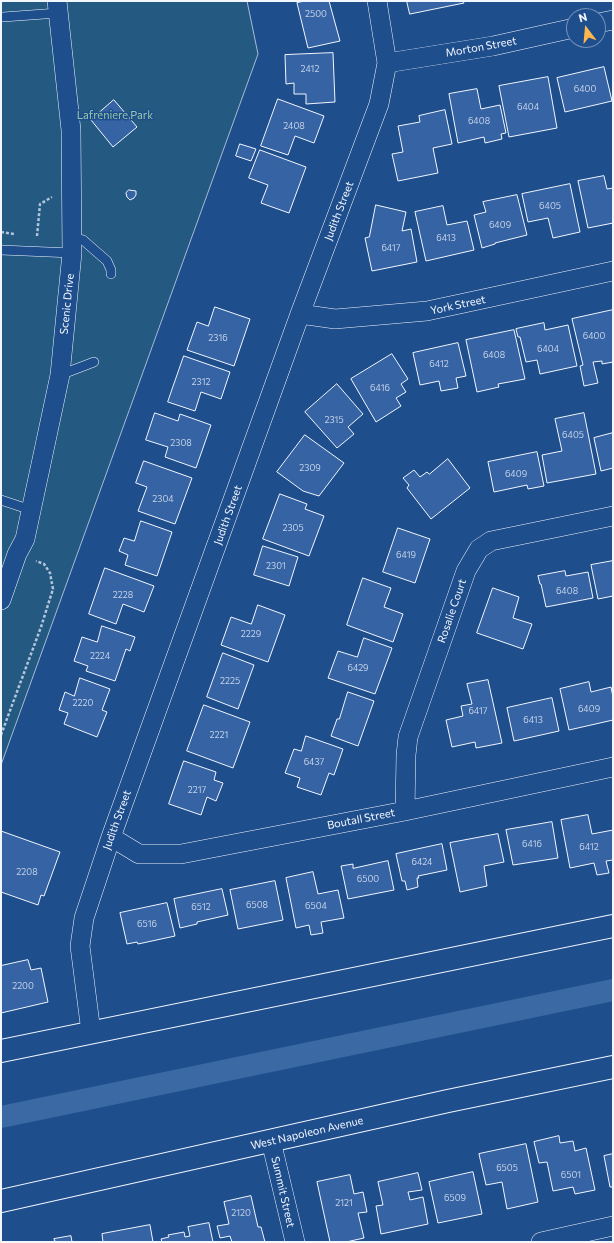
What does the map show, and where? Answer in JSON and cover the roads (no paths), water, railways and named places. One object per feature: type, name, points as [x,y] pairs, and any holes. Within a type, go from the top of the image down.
[{"type":"main road","points":[[1,1051],[613,926]]},
{"type":"main road","name":"West Napoleon Avenue","points":[[1,1201],[448,1101],[613,1067]]},
{"type":"street","name":"Judith Street","points":[[90,1032],[80,946],[84,918],[111,837],[300,314],[380,104],[387,63],[377,1]]},
{"type":"street","name":"Scenic Drive","points":[[1,600],[17,554],[25,539],[60,375],[72,245],[71,130],[57,7]]},
{"type":"street","name":"Morton Street","points":[[387,63],[493,46],[566,30]]},
{"type":"street","name":"York Street","points":[[300,314],[335,319],[427,311],[613,271]]},
{"type":"street","name":"Rosalie Court","points":[[405,811],[406,755],[408,737],[466,571],[479,549],[491,540],[613,516]]},
{"type":"street","name":"Boutall Street","points":[[111,837],[139,854],[181,854],[405,811],[613,768]]},
{"type":"street","name":"Summit Street","points":[[271,1141],[295,1242]]},
{"type":"street","points":[[541,1242],[613,1226]]},
{"type":"lane","points":[[3,17],[57,7]]},
{"type":"lane","points":[[1,250],[72,245],[83,240],[107,261],[111,270],[110,274]]},
{"type":"lane","points":[[60,375],[94,362]]},
{"type":"lane","points":[[1,500],[31,510]]},
{"type":"waterway","points":[[1,1117],[613,990]]},
{"type":"park label","name":"Lafreniere Park","points":[[115,115]]}]
